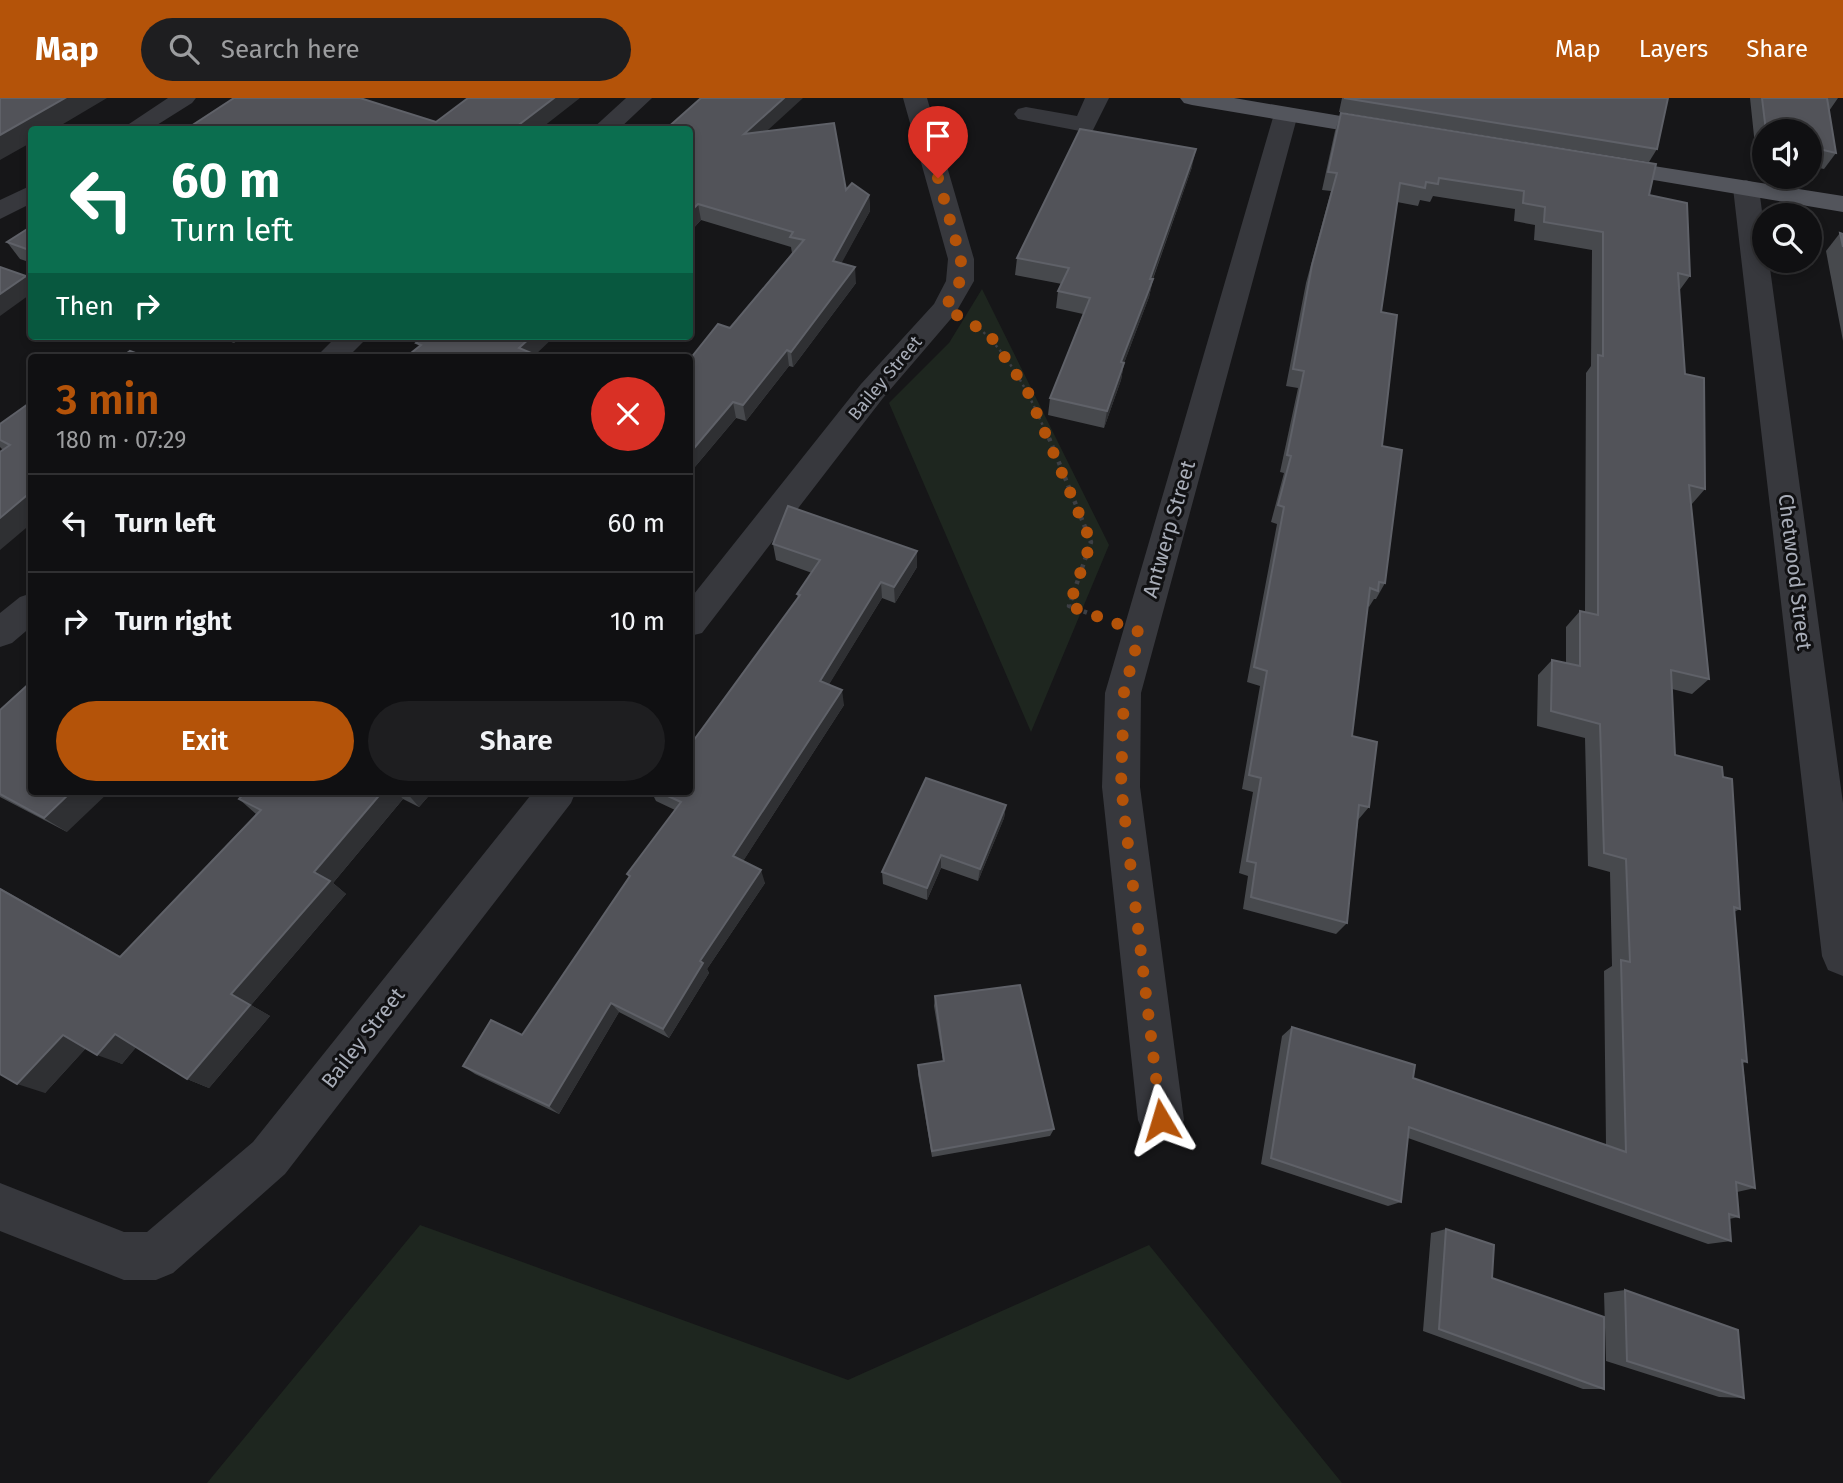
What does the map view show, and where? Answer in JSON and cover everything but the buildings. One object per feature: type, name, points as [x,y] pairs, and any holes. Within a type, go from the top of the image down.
[{"type":"main road","points":[[1192,98],[1406,134]]},
{"type":"main road","points":[[1583,162],[1843,204]]},
{"type":"street","points":[[138,126],[184,98]]},
{"type":"street","points":[[608,126],[640,98]]},
{"type":"street","name":"Bailey Street","points":[[693,619],[872,391],[945,308],[960,281],[961,259],[915,98]]},
{"type":"street","points":[[1026,114],[1085,125],[1097,98]]},
{"type":"street","name":"Antwerp Street","points":[[1161,1120],[1121,786],[1124,692],[1286,114]]},
{"type":"street","name":"Chetwood Street","points":[[1746,188],[1843,957]]},
{"type":"street","points":[[0,211],[28,194]]},
{"type":"street","points":[[334,354],[350,340]]},
{"type":"street","points":[[0,633],[28,609]]},
{"type":"street","name":"Bailey Street","points":[[0,1207],[124,1256],[156,1256],[269,1158],[554,795]]},
{"type":"path","points":[[945,308],[989,334],[1027,390],[1091,542],[1069,606],[1140,632]]},
{"type":"shaded area","points":[[982,289],[1109,545],[1031,732],[889,403],[949,343]]},
{"type":"shaded area","points":[[420,1225],[848,1380],[1149,1245],[1342,1483],[207,1483]]},
{"type":"route","points":[[938,178],[961,259],[960,281],[945,308],[989,334],[1027,390],[1091,542],[1069,606],[1140,632],[1124,692],[1121,786],[1161,1120]]}]
